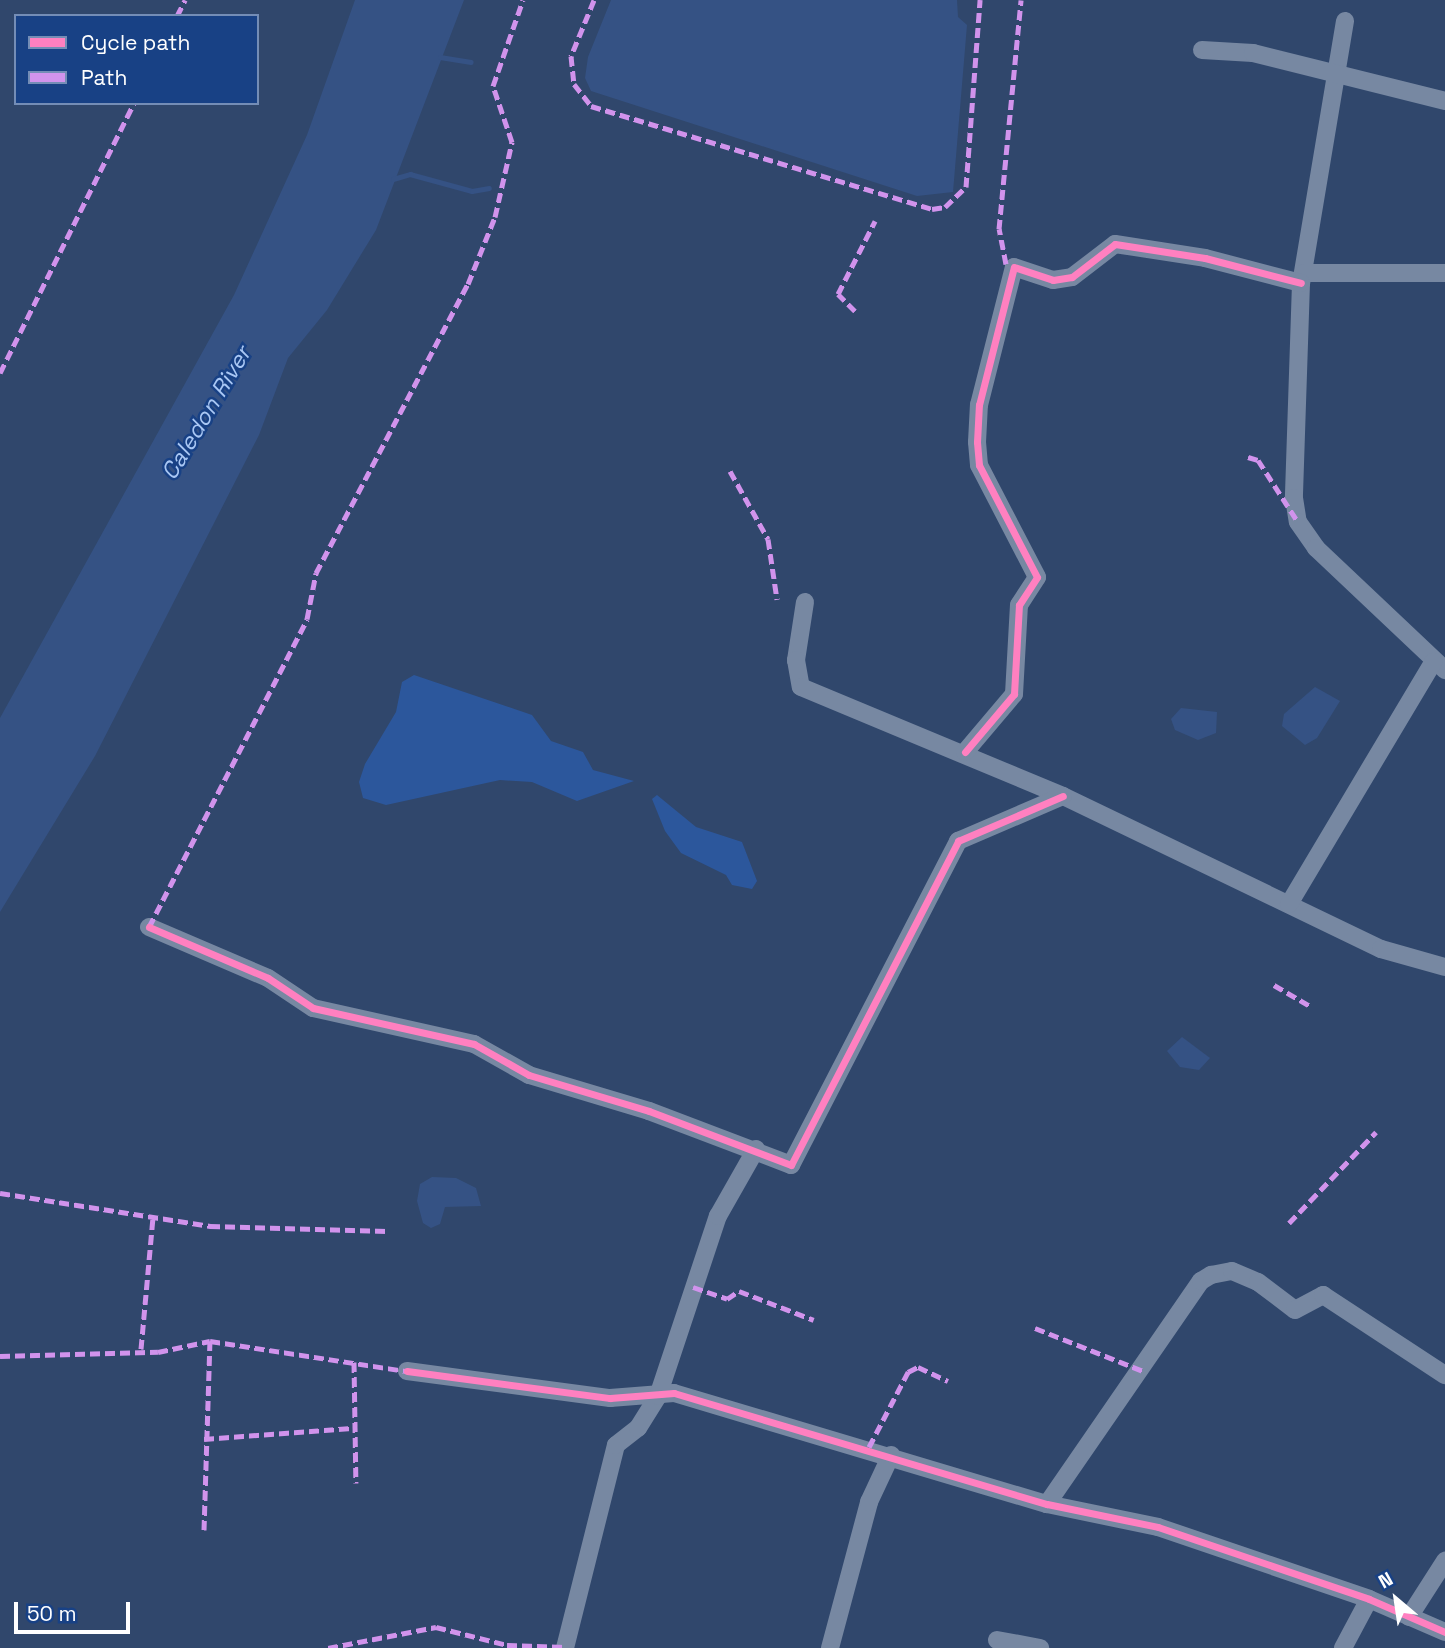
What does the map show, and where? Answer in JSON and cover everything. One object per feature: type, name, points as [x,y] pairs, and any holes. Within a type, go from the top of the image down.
[{"type":"street","points":[[1289,904],[1439,666],[1316,548],[1298,522],[1292,437],[1303,278],[1345,21]]},
{"type":"street","points":[[1202,50],[1252,53],[1334,76],[1445,101]]},
{"type":"street","points":[[965,752],[1014,694],[1019,605],[1037,577],[979,465],[979,405],[1014,267],[1053,280],[1072,277],[1115,244],[1205,258],[1303,278],[1445,273]]},
{"type":"street","points":[[805,602],[796,660],[801,687],[965,752],[1063,796],[1381,949],[1445,967]]},
{"type":"street","points":[[149,927],[268,978],[313,1008],[474,1044],[530,1075],[756,1149],[791,1165],[958,841],[1063,796]]},
{"type":"street","points":[[565,1648],[616,1445],[638,1428],[658,1396],[718,1216],[756,1149]]},
{"type":"street","points":[[1047,1504],[1201,1281],[1212,1275],[1232,1271],[1258,1282],[1295,1310],[1323,1295],[1445,1375]]},
{"type":"street","points":[[408,1371],[610,1398],[674,1393],[891,1455],[1047,1504],[1157,1528],[1369,1599],[1445,1632]]},
{"type":"street","points":[[830,1648],[869,1502],[891,1455]]},
{"type":"street","points":[[1409,1617],[1445,1561]]},
{"type":"street","points":[[1343,1648],[1369,1599]]},
{"type":"street","points":[[998,1640],[1040,1648]]},
{"type":"shaded area","points":[[414,675],[532,715],[551,741],[583,752],[593,770],[634,781],[577,801],[532,782],[500,780],[386,805],[363,798],[359,782],[365,764],[396,712],[402,682]]},
{"type":"shaded area","points":[[657,795],[696,827],[742,842],[757,881],[752,889],[732,885],[726,875],[681,853],[665,831],[652,799]]},
{"type":"water","name":"Caledon River","points":[[355,0],[464,0],[376,230],[327,310],[288,358],[259,435],[95,756],[0,912],[0,718],[234,295],[307,135]]},
{"type":"water","points":[[611,0],[957,0],[958,17],[967,25],[953,192],[917,196],[591,91],[585,78],[588,57]]},
{"type":"water","points":[[1315,687],[1340,701],[1317,738],[1305,745],[1282,726],[1284,714]]},
{"type":"water","points":[[1181,708],[1217,712],[1216,733],[1198,740],[1175,730],[1171,719]]},
{"type":"water","points":[[1182,1037],[1210,1058],[1199,1070],[1180,1067],[1167,1051]]},
{"type":"water","points":[[432,1177],[456,1178],[476,1188],[481,1206],[445,1207],[440,1224],[431,1228],[423,1223],[417,1201],[420,1184]]},
{"type":"waterway","points":[[440,57],[471,62]]},
{"type":"waterway","points":[[393,179],[410,174],[472,191],[489,188]]},
{"type":"marked path","points":[[178,14],[185,0]]},
{"type":"marked path","points":[[149,927],[307,619],[316,573],[468,284],[495,217],[512,142],[493,86],[523,0]]},
{"type":"marked path","points":[[594,0],[571,56],[574,84],[591,106],[932,209],[945,207],[966,187],[980,0]]},
{"type":"marked path","points":[[1006,264],[999,229],[1021,0]]},
{"type":"marked path","points":[[0,373],[133,105]]},
{"type":"marked path","points":[[855,311],[838,294],[875,221]]},
{"type":"marked path","points":[[1248,457],[1258,460],[1298,522]]},
{"type":"marked path","points":[[730,471],[768,539],[777,599]]},
{"type":"marked path","points":[[1274,985],[1310,1006]]},
{"type":"marked path","points":[[1289,1223],[1376,1132]]},
{"type":"marked path","points":[[0,1193],[210,1226],[387,1231]]},
{"type":"marked path","points":[[141,1349],[153,1216]]},
{"type":"marked path","points":[[693,1287],[727,1299],[739,1291],[814,1320]]},
{"type":"marked path","points":[[1035,1328],[1143,1371]]},
{"type":"marked path","points":[[0,1356],[158,1352],[210,1341],[407,1371]]},
{"type":"marked path","points":[[204,1530],[210,1341]]},
{"type":"marked path","points":[[354,1362],[356,1483]]},
{"type":"marked path","points":[[869,1447],[908,1372],[918,1367],[948,1381]]},
{"type":"marked path","points":[[204,1439],[352,1428]]},
{"type":"marked path","points":[[328,1648],[436,1627],[507,1645],[565,1647]]},
{"type":"cycle path","points":[[965,752],[1014,694],[1019,605],[1037,577],[979,465],[977,442],[979,405],[1014,267],[1053,280],[1072,277],[1115,244],[1205,258],[1301,283]]},
{"type":"cycle path","points":[[149,927],[268,978],[313,1008],[474,1044],[529,1075],[649,1111],[791,1165],[958,841],[1063,796]]},
{"type":"cycle path","points":[[407,1371],[610,1398],[674,1393],[1047,1504],[1158,1527],[1369,1599],[1445,1632]]}]
